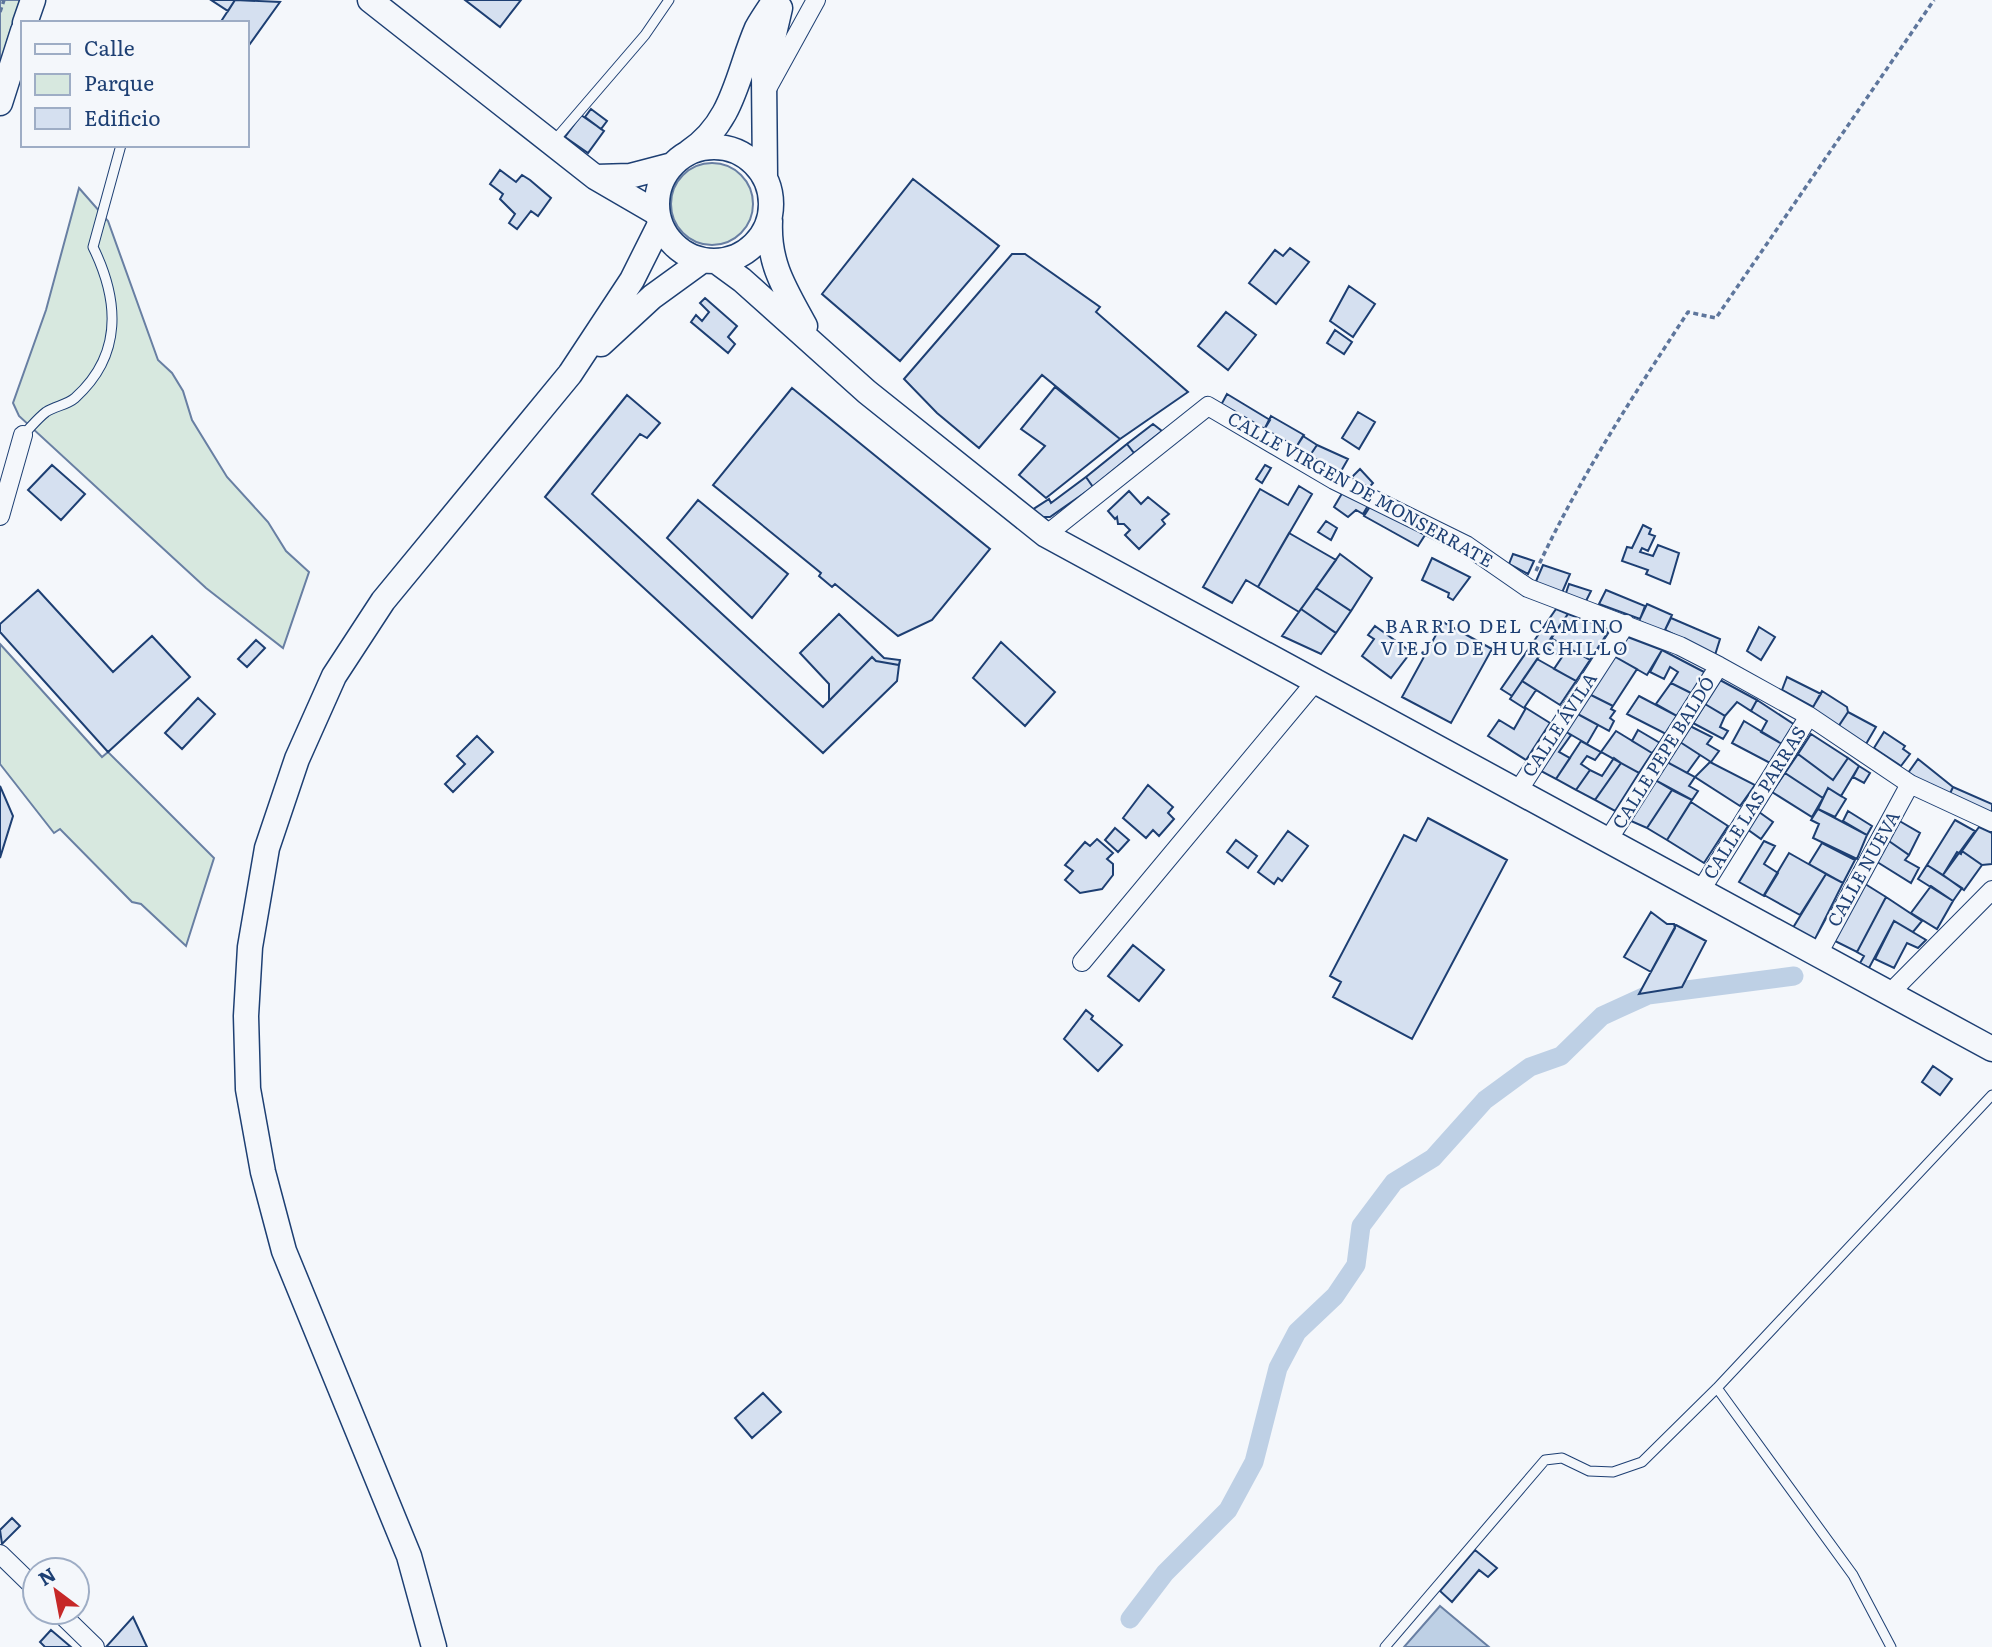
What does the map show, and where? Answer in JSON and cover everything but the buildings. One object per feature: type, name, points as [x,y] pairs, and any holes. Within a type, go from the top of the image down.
[{"type":"main road","points":[[26,21],[33,0]]},
{"type":"main road","points":[[370,0],[552,144],[596,177],[659,218]]},
{"type":"main road","points":[[771,209],[759,239],[732,258],[710,260],[685,253],[670,241],[659,218],[657,196],[679,159],[702,143],[727,113],[758,27],[775,0]]},
{"type":"main road","points":[[782,0],[773,30],[764,95],[765,177],[771,209],[769,247],[775,267],[814,342]]},
{"type":"main road","points":[[0,103],[21,37]]},
{"type":"main road","points":[[596,177],[630,176],[704,147],[722,147],[740,152],[754,163],[765,177]]},
{"type":"main road","points":[[434,1647],[409,1556],[284,1251],[270,1198],[248,1089],[246,1016],[250,947],[267,848],[297,759],[334,677],[383,601],[570,373],[632,280],[659,218]]},
{"type":"main road","points":[[710,260],[814,342],[867,393],[1046,535],[1992,1049]]},
{"type":"main road","points":[[570,373],[652,297],[710,260]]},
{"type":"street","points":[[764,95],[816,0]]},
{"type":"street","name":"CALLE VIRGEN DE MONSERRATE","points":[[1046,535],[1208,406],[1334,480],[1466,545],[1528,588],[1626,624],[1719,666],[1809,716],[1910,785],[1992,822]]},
{"type":"street","points":[[0,516],[23,435]]},
{"type":"street","name":"CALLE ÁVILA","points":[[1518,791],[1626,624]]},
{"type":"street","name":"CALLE PEPE BALDÓ","points":[[1608,840],[1719,666]]},
{"type":"street","points":[[1082,962],[1316,681]]},
{"type":"street","name":"CALLE LAS PARRAS","points":[[1701,890],[1809,716]]},
{"type":"street","name":"CALLE NUEVA","points":[[1818,954],[1910,785]]},
{"type":"street","points":[[1891,993],[1992,890]]},
{"type":"street","points":[[0,1554],[21,1574]]},
{"type":"street","points":[[73,1626],[95,1647]]},
{"type":"lane","points":[[552,144],[645,35],[669,0]]},
{"type":"lane","points":[[23,435],[46,412],[73,400],[98,374],[109,340],[113,309],[108,278],[93,247],[120,147]]},
{"type":"lane","points":[[1385,1647],[1545,1460],[1562,1458],[1589,1471],[1613,1472],[1642,1462],[1717,1388],[1992,1095]]},
{"type":"lane","points":[[1717,1388],[1853,1575],[1891,1647]]},
{"type":"path","points":[[0,12],[4,0]]},
{"type":"path","points":[[1528,588],[1566,508],[1627,405],[1688,312],[1716,318],[1934,0]]},
{"type":"green space","points":[[0,0],[20,0],[0,64]]},
{"type":"green space","points":[[712,163],[728,166],[741,175],[750,188],[753,204],[750,220],[741,233],[728,242],[712,245],[696,242],[683,233],[674,220],[671,204],[674,188],[683,175],[696,166]]},
{"type":"green space","points":[[79,188],[108,221],[158,360],[172,373],[183,391],[192,420],[227,477],[268,522],[286,551],[309,572],[283,648],[206,588],[19,416],[13,403],[46,310]]},
{"type":"green space","points":[[0,644],[102,757],[108,752],[214,858],[186,946],[141,904],[132,902],[60,829],[54,833],[0,764]]},
{"type":"water","points":[[1440,1606],[1489,1647],[1404,1647]]},
{"type":"waterway","points":[[1130,1619],[1165,1573],[1228,1510],[1254,1462],[1278,1368],[1297,1332],[1335,1296],[1356,1265],[1361,1226],[1394,1182],[1433,1158],[1485,1100],[1530,1067],[1561,1056],[1602,1016],[1648,995],[1794,976]]},
{"type":"district","name":"BARRIO DEL CAMINO VIEJO DE HURCHILLO","points":[[1505,637]]}]
